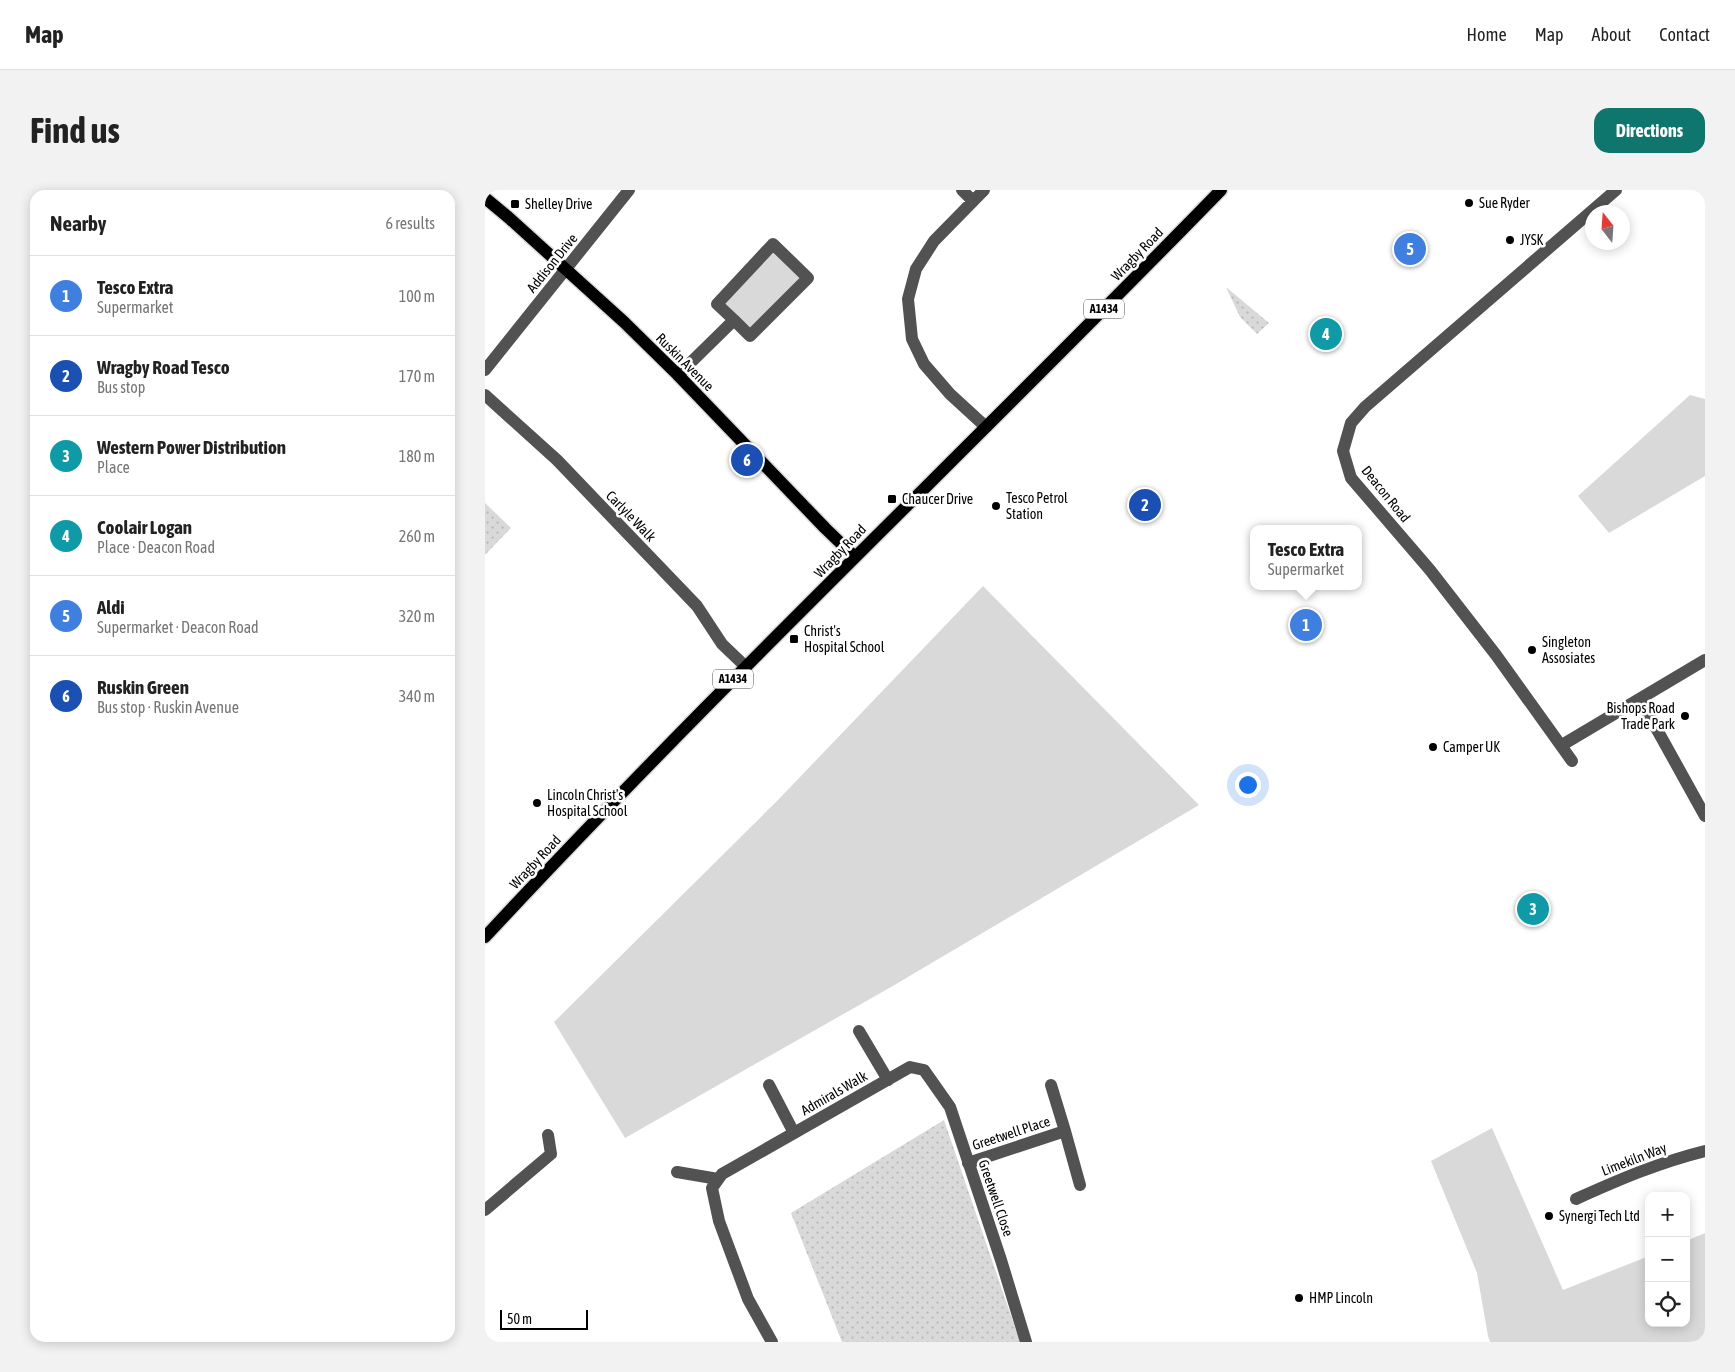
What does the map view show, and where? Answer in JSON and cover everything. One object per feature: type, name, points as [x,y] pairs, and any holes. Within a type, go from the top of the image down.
[{"type":"main road","name":"Wragby Road","points":[[485,937],[746,666],[1221,190]]},
{"type":"main road","name":"Ruskin Avenue","points":[[485,198],[508,216],[624,322],[855,557]]},
{"type":"street","name":"Addison Drive","points":[[485,370],[629,190]]},
{"type":"street","points":[[962,190],[973,200]]},
{"type":"street","points":[[984,190],[934,241],[915,269],[908,299],[913,338],[924,364],[950,394],[987,426]]},
{"type":"street","name":"Deacon Road","points":[[1571,760],[1486,642],[1429,570],[1351,478],[1343,451],[1351,423],[1365,407],[1616,190]]},
{"type":"street","points":[[773,244],[808,278],[750,336],[734,320],[717,304],[773,244]]},
{"type":"street","points":[[678,375],[734,320]]},
{"type":"street","name":"Carlyle Walk","points":[[485,395],[557,460],[697,606],[722,644],[746,666]]},
{"type":"street","points":[[1562,745],[1705,660]]},
{"type":"street","points":[[1640,699],[1705,816]]},
{"type":"street","name":"Admirals Walk","points":[[859,1031],[888,1080]]},
{"type":"street","name":"Admirals Walk","points":[[715,1184],[722,1174],[910,1067],[924,1070]]},
{"type":"street","name":"Greetwell Close","points":[[924,1070],[949,1108],[1001,1260],[1026,1342]]},
{"type":"street","name":"Admirals Walk","points":[[769,1085],[794,1133]]},
{"type":"street","name":"Greetwell Place","points":[[1051,1085],[1081,1185]]},
{"type":"street","name":"Greetwell Place","points":[[968,1163],[1065,1131]]},
{"type":"street","points":[[485,1210],[551,1154],[548,1135]]},
{"type":"street","name":"Limekiln Way","points":[[1576,1199],[1616,1181],[1677,1158],[1705,1151]]},
{"type":"street","points":[[677,1172],[715,1184],[719,1221],[748,1300],[771,1342]]},
{"type":"shaded area","points":[[773,244],[808,278],[750,336],[717,304]]},
{"type":"shaded area","points":[[1226,287],[1269,323],[1257,334],[1240,317]]},
{"type":"shaded area","points":[[1690,395],[1705,399],[1705,476],[1609,533],[1578,496]]},
{"type":"shaded area","points":[[485,503],[511,528],[485,555]]},
{"type":"shaded area","points":[[983,586],[1199,805],[891,987],[625,1138],[554,1022],[778,800]]},
{"type":"shaded area","points":[[944,1120],[1020,1342],[842,1342],[791,1213]]},
{"type":"shaded area","points":[[1492,1128],[1563,1290],[1645,1258],[1645,1327],[1690,1327],[1690,1239],[1705,1233],[1705,1342],[1490,1342],[1477,1273],[1431,1161]]},
{"type":"place","name":"Sue Ryder","points":[[1469,203]]},
{"type":"place","name":"Shelley Drive","points":[[515,204]]},
{"type":"place","name":"JYSK","points":[[1510,240]]},
{"type":"place","name":"Aldi","points":[[1410,249]]},
{"type":"place","name":"Coolair Logan","points":[[1326,334]]},
{"type":"place","name":"Ruskin Green","points":[[747,460]]},
{"type":"place","name":"Chaucer Drive","points":[[892,499]]},
{"type":"place","name":"Wragby Road Tesco","points":[[1145,505]]},
{"type":"place","name":"Tesco Petrol Station","points":[[996,506]]},
{"type":"place","name":"Tesco Extra","points":[[1306,625]]},
{"type":"place","name":"Christ's Hospital School","points":[[794,639]]},
{"type":"place","name":"Singleton Assosiates","points":[[1532,650]]},
{"type":"place","name":"Bishops Road Trade Park","points":[[1685,716]]},
{"type":"place","name":"Camper UK","points":[[1433,747]]},
{"type":"place","name":"Lincoln Christ's Hospital School","points":[[537,803]]},
{"type":"place","name":"Western Power Distribution","points":[[1533,909]]},
{"type":"place","name":"Synergi Tech Ltd","points":[[1549,1216]]},
{"type":"place","name":"HMP Lincoln","points":[[1299,1298]]}]
